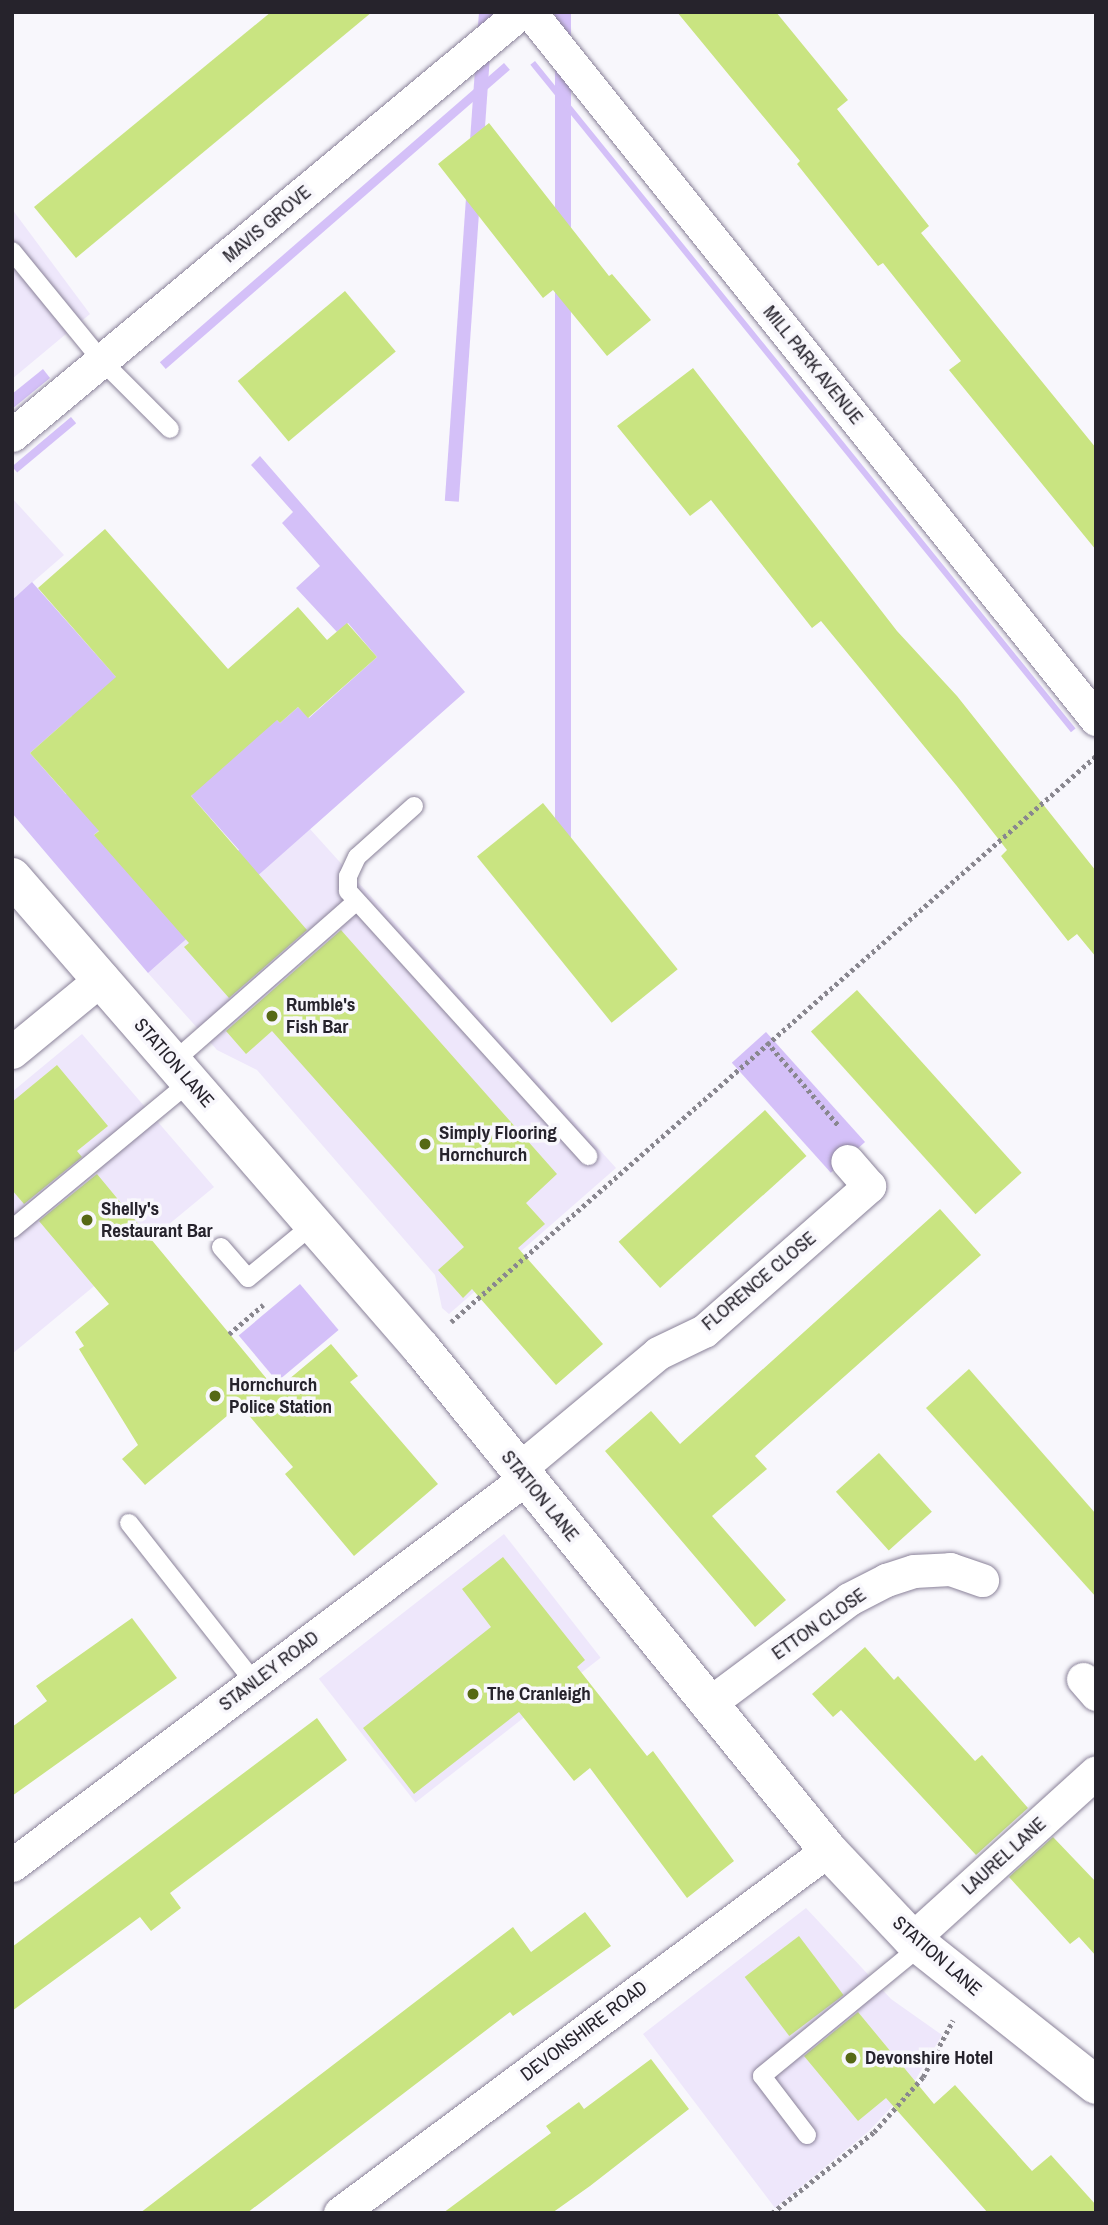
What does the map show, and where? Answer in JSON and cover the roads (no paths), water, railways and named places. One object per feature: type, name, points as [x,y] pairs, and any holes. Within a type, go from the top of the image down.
[{"type":"street","name":"MAVIS GROVE","points":[[12,435],[521,12]]},
{"type":"street","name":"MILL PARK AVENUE","points":[[530,12],[1096,719]]},
{"type":"street","name":"STATION LANE","points":[[12,877],[421,1348],[707,1705],[828,1850],[917,1942],[1096,2085]]},
{"type":"street","points":[[12,1052],[102,978]]},
{"type":"street","name":"FLORENCE CLOSE","points":[[522,1473],[658,1353],[704,1331],[869,1186],[847,1161]]},
{"type":"street","name":"STANLEY ROAD","points":[[12,1865],[254,1682],[522,1473]]},
{"type":"street","name":"ETTON CLOSE","points":[[707,1705],[849,1599],[886,1580],[914,1571],[950,1569],[982,1580]]},
{"type":"street","name":"LAUREL LANE","points":[[917,1942],[1096,1773]]},
{"type":"street","name":"DEVONSHIRE ROAD","points":[[340,2213],[828,1850]]},
{"type":"lane","points":[[12,251],[102,360],[170,429]]},
{"type":"lane","points":[[414,806],[357,857],[348,876],[348,891],[588,1156]]},
{"type":"lane","points":[[12,1230],[182,1072],[357,901]]},
{"type":"lane","points":[[221,1247],[248,1278],[315,1223]]},
{"type":"lane","points":[[129,1523],[254,1682]]},
{"type":"lane","points":[[807,2135],[762,2076],[917,1942]]},
{"type":"place","name":"Rumble's Fish Bar","points":[[272,1016]]},
{"type":"place","name":"Simply Flooring Hornchurch","points":[[425,1144]]},
{"type":"place","name":"Shelly's Restaurant Bar","points":[[87,1220]]},
{"type":"place","name":"Hornchurch Police Station","points":[[215,1396]]},
{"type":"place","name":"The Cranleigh","points":[[473,1694]]},
{"type":"place","name":"Devonshire Hotel","points":[[851,2058]]}]
